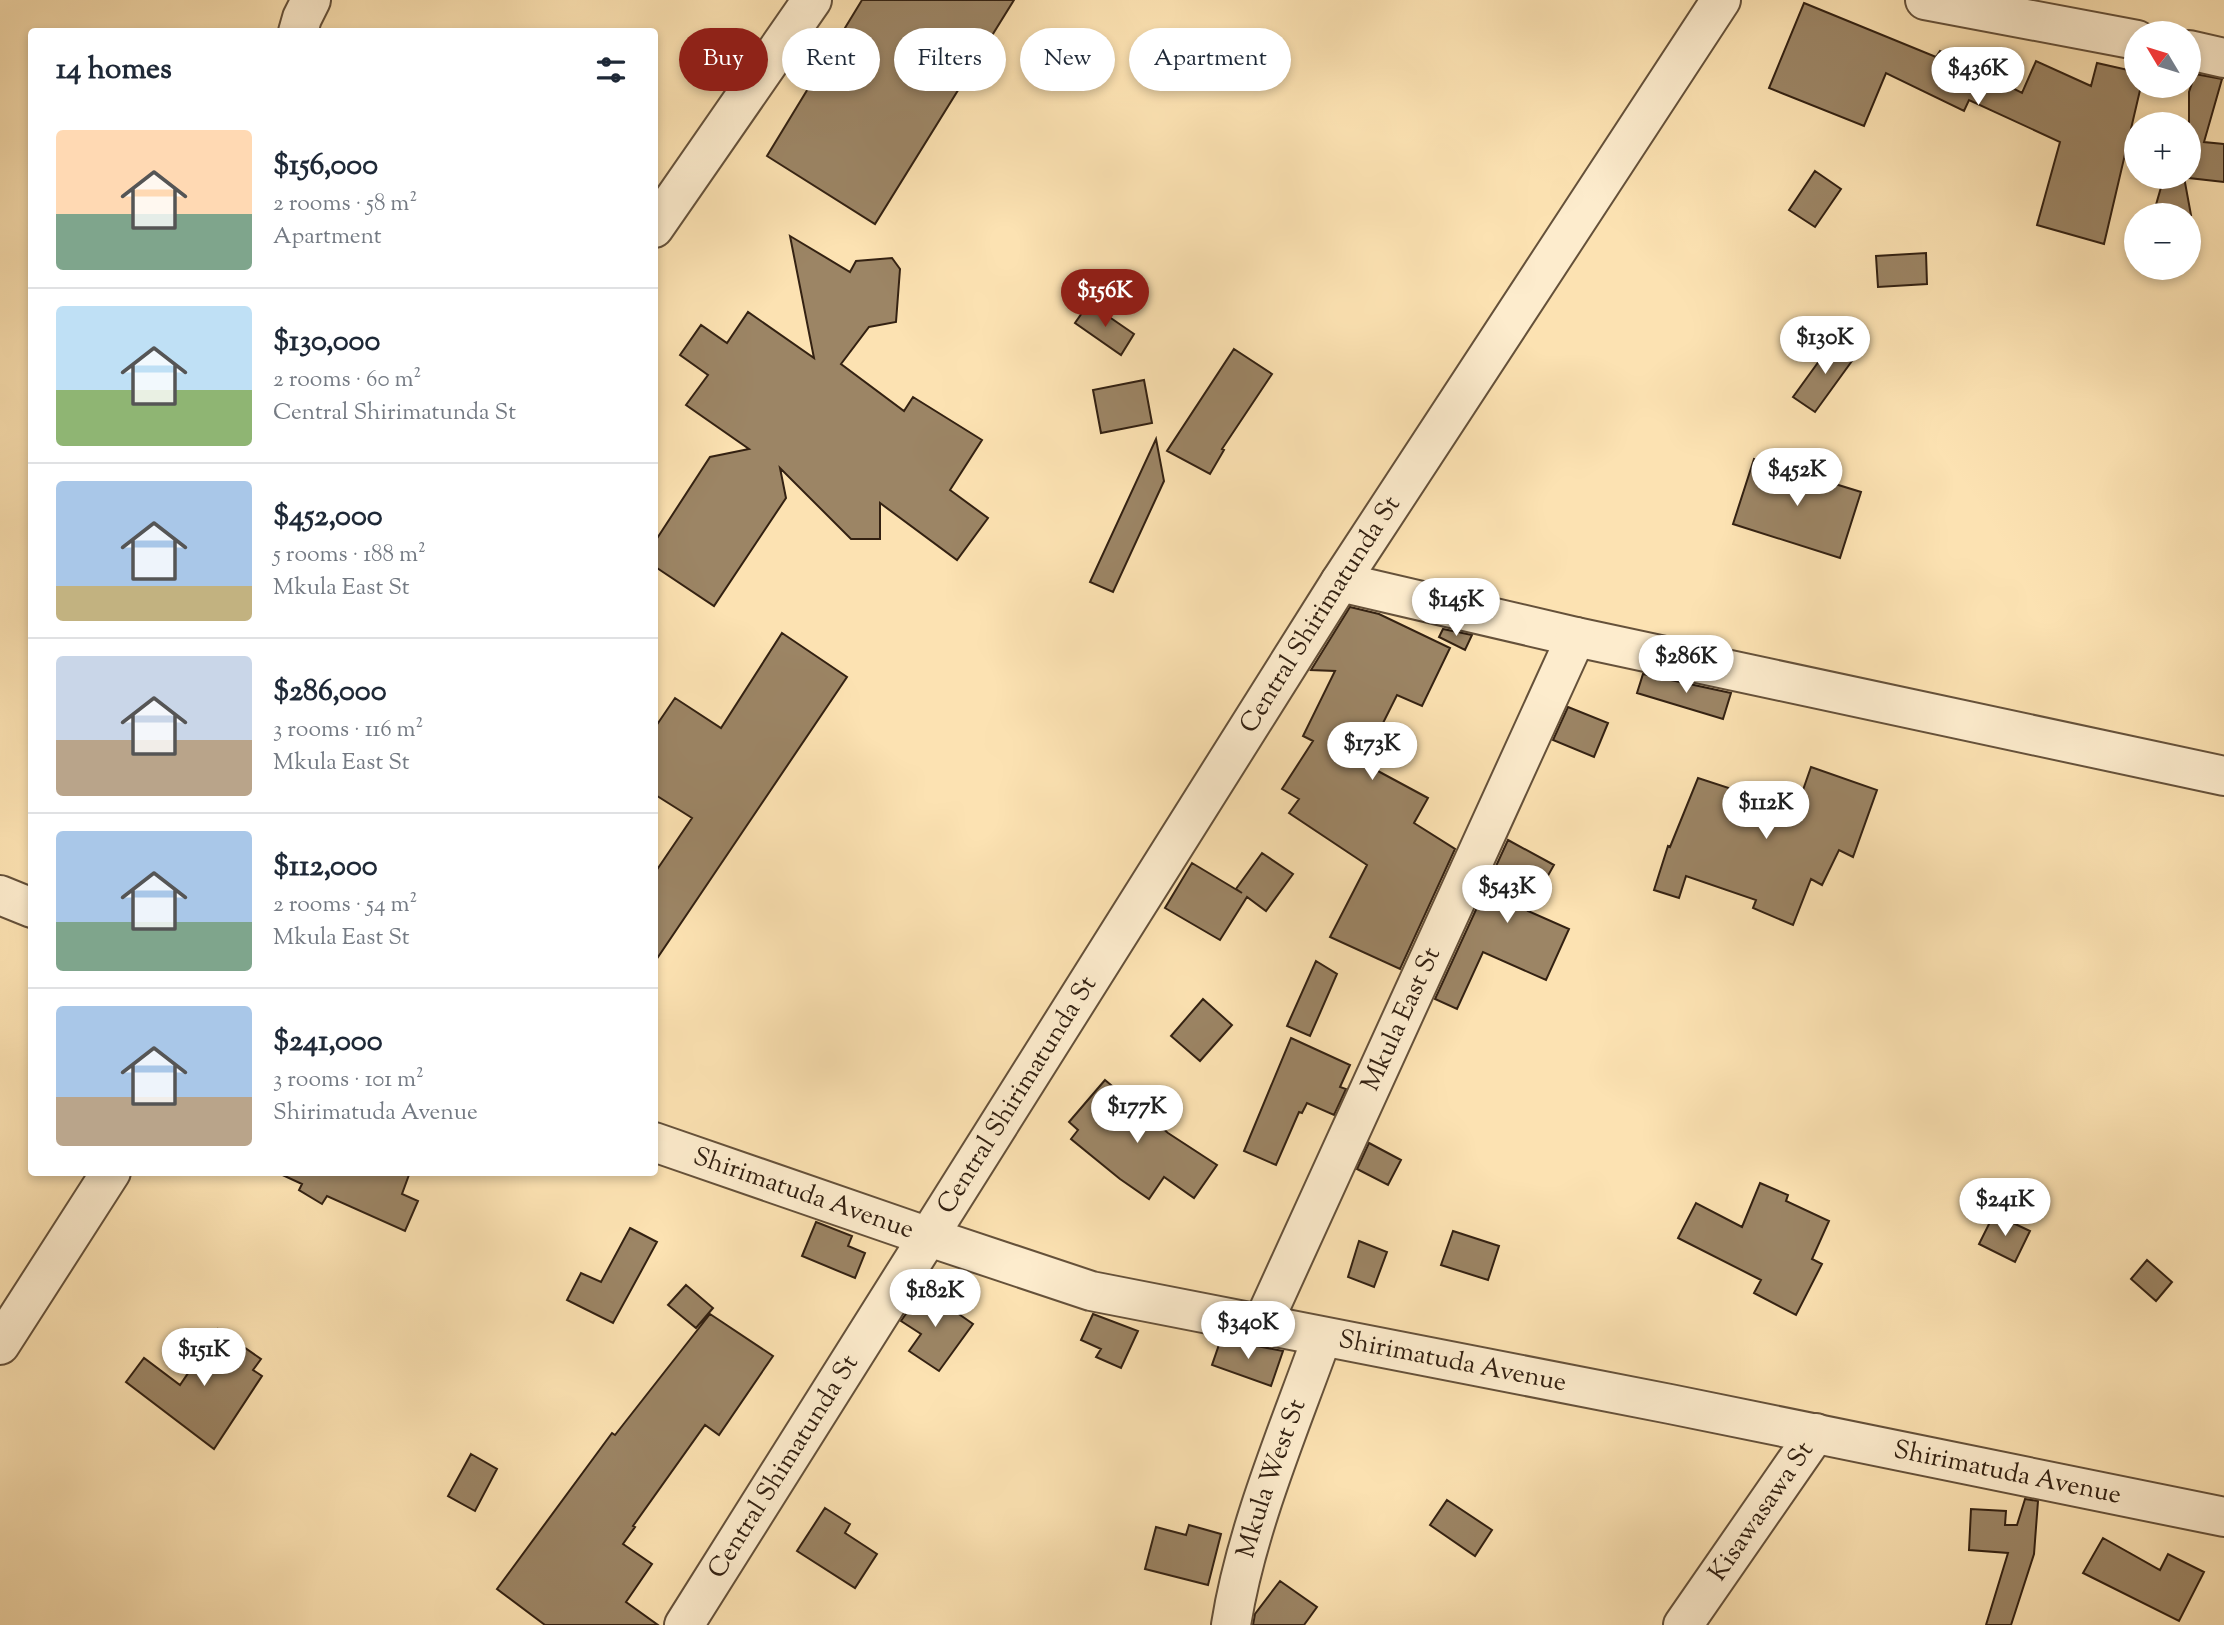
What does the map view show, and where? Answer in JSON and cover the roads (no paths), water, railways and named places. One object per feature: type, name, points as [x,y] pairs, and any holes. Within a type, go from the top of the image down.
[{"type":"street","points":[[299,28],[311,0]]},
{"type":"street","points":[[658,222],[812,0]]},
{"type":"street","name":"Central Shirimatunda St","points":[[929,1237],[1340,582],[1721,0]]},
{"type":"street","points":[[1925,0],[2124,38]]},
{"type":"street","points":[[2202,53],[2224,58]]},
{"type":"street","points":[[1340,582],[1576,637],[2224,776]]},
{"type":"street","name":"Mkula East St","points":[[1262,1325],[1576,637]]},
{"type":"street","points":[[0,895],[28,906]]},
{"type":"street","name":"Shirimatuda Avenue","points":[[658,1143],[1091,1291],[1816,1433],[2224,1517]]},
{"type":"street","points":[[0,1345],[108,1176]]},
{"type":"street","name":"Central Shimatunda St","points":[[684,1625],[929,1237]]},
{"type":"street","name":"Mkula West St","points":[[1231,1625],[1235,1599],[1264,1498],[1322,1336]]},
{"type":"street","name":"Kisawasawa St","points":[[1683,1625],[1816,1433]]}]
